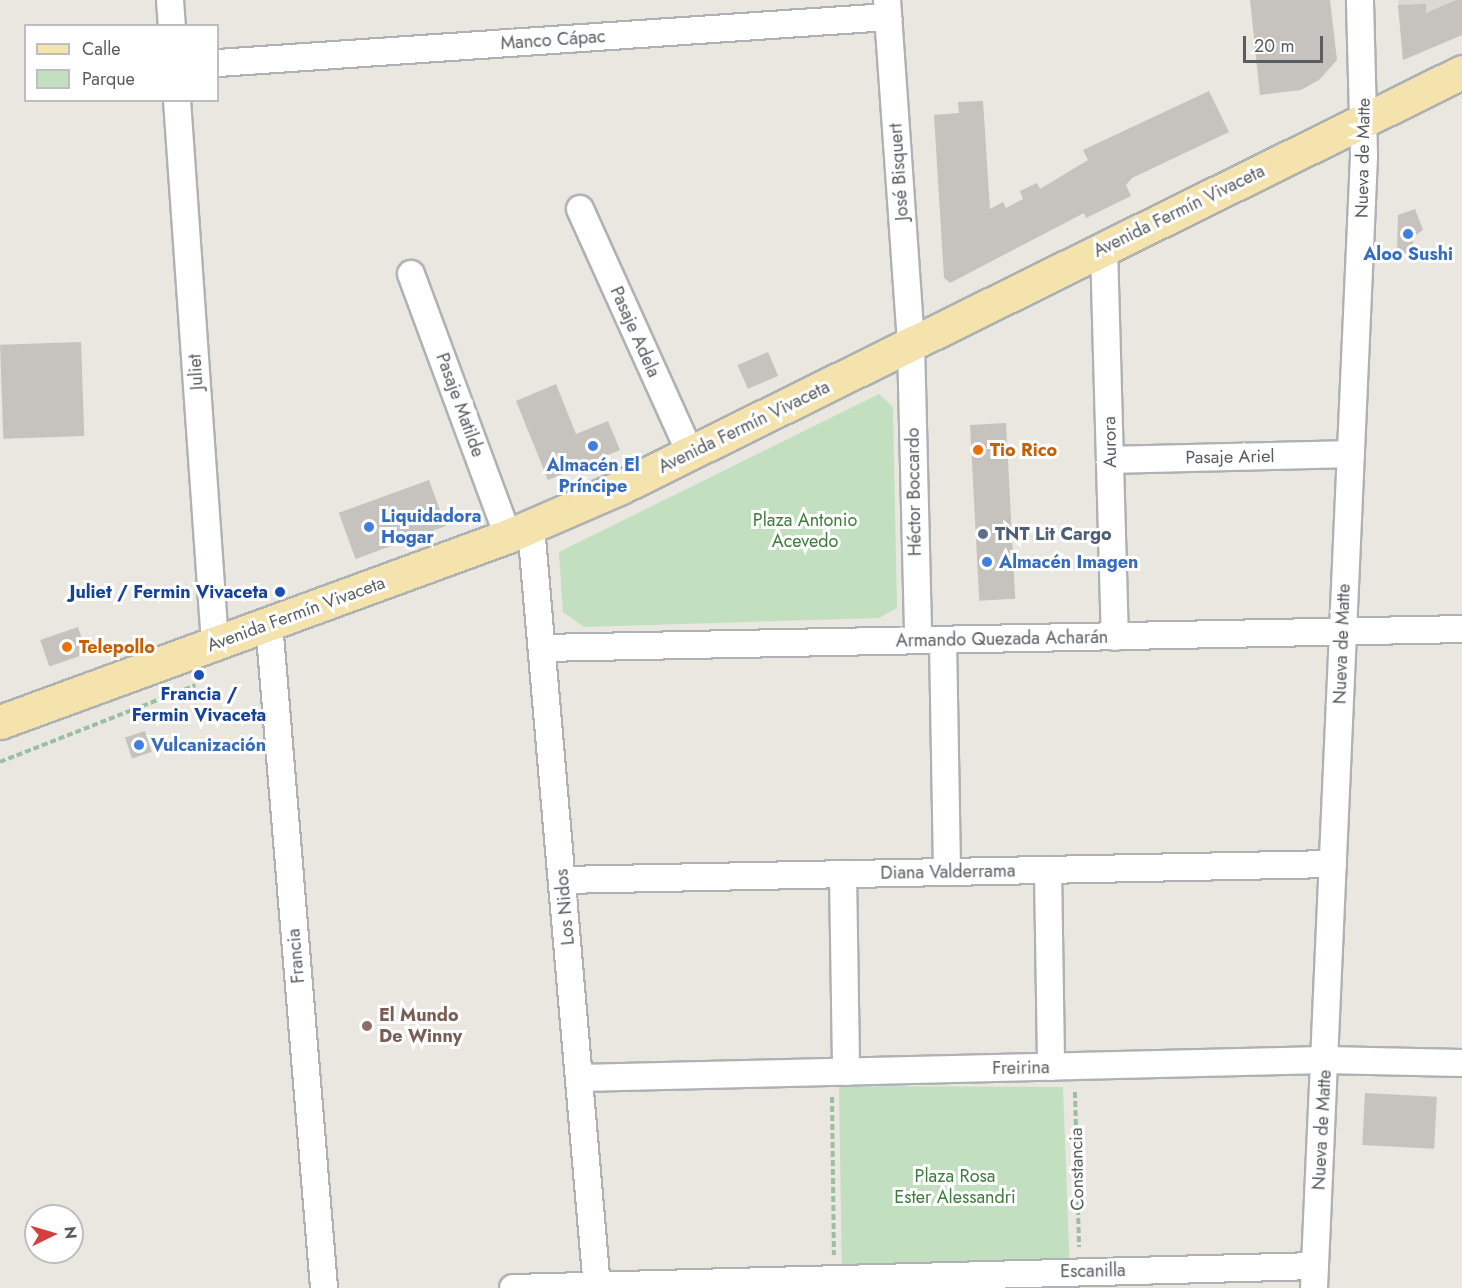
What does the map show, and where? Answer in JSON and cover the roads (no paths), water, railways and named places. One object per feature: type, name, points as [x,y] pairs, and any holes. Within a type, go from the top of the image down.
[{"type":"main road","name":"Avenida Fermín Vivaceta","points":[[0,722],[520,532],[691,455],[1462,72]]},
{"type":"street","points":[[170,0],[172,24]]},
{"type":"street","name":"Nueva de Matte","points":[[1314,1277],[1334,864],[1365,119],[1360,0]]},
{"type":"street","name":"Manco Cápac","points":[[219,63],[887,9]]},
{"type":"street","name":"José Bisquert","points":[[887,9],[911,344]]},
{"type":"street","name":"Juliet","points":[[177,102],[215,643]]},
{"type":"street","name":"Pasaje Adela","points":[[580,209],[691,455]]},
{"type":"street","name":"Aurora","points":[[1104,248],[1115,637]]},
{"type":"street","name":"Pasaje Matilde","points":[[411,274],[520,532]]},
{"type":"street","name":"Héctor Boccardo","points":[[911,344],[918,640]]},
{"type":"street","name":"Pasaje Ariel","points":[[1110,460],[1351,454]]},
{"type":"street","name":"Los Nidos","points":[[520,532],[542,648],[597,1285]]},
{"type":"street","name":"Francia","points":[[269,623],[324,1288]]},
{"type":"street","name":"Armando Quezada Acharán","points":[[542,648],[1462,628]]},
{"type":"street","points":[[943,640],[947,872]]},
{"type":"street","name":"Diana Valderrama","points":[[562,880],[1334,864]]},
{"type":"street","points":[[1048,870],[1063,1066]]},
{"type":"street","points":[[839,1072],[843,874]]},
{"type":"street","name":"Freirina","points":[[580,1078],[1325,1060],[1462,1063]]},
{"type":"street","name":"Escanilla","points":[[513,1288],[834,1277],[1079,1272],[1314,1277]]},
{"type":"place","name":"Aloo Sushi","points":[[1408,234]]},
{"type":"place","name":"Almacén El Príncipe","points":[[593,446]]},
{"type":"place","name":"Tio Rico","points":[[978,450]]},
{"type":"place","name":"Liquidadora Hogar","points":[[369,527]]},
{"type":"place","name":"TNT Lit Cargo","points":[[983,534]]},
{"type":"place","name":"Almacén Imagen","points":[[987,562]]},
{"type":"place","name":"Juliet / Fermin Vivaceta","points":[[280,592]]},
{"type":"place","name":"Telepollo","points":[[67,647]]},
{"type":"place","name":"Francia / Fermin Vivaceta","points":[[199,675]]},
{"type":"place","name":"Vulcanización","points":[[139,745]]},
{"type":"place","name":"El Mundo De Winny","points":[[367,1026]]},
{"type":"park label","name":"Plaza Antonio Acevedo","points":[[805,531]]},
{"type":"park label","name":"Plaza Rosa Ester Alessandri","points":[[955,1187]]}]
